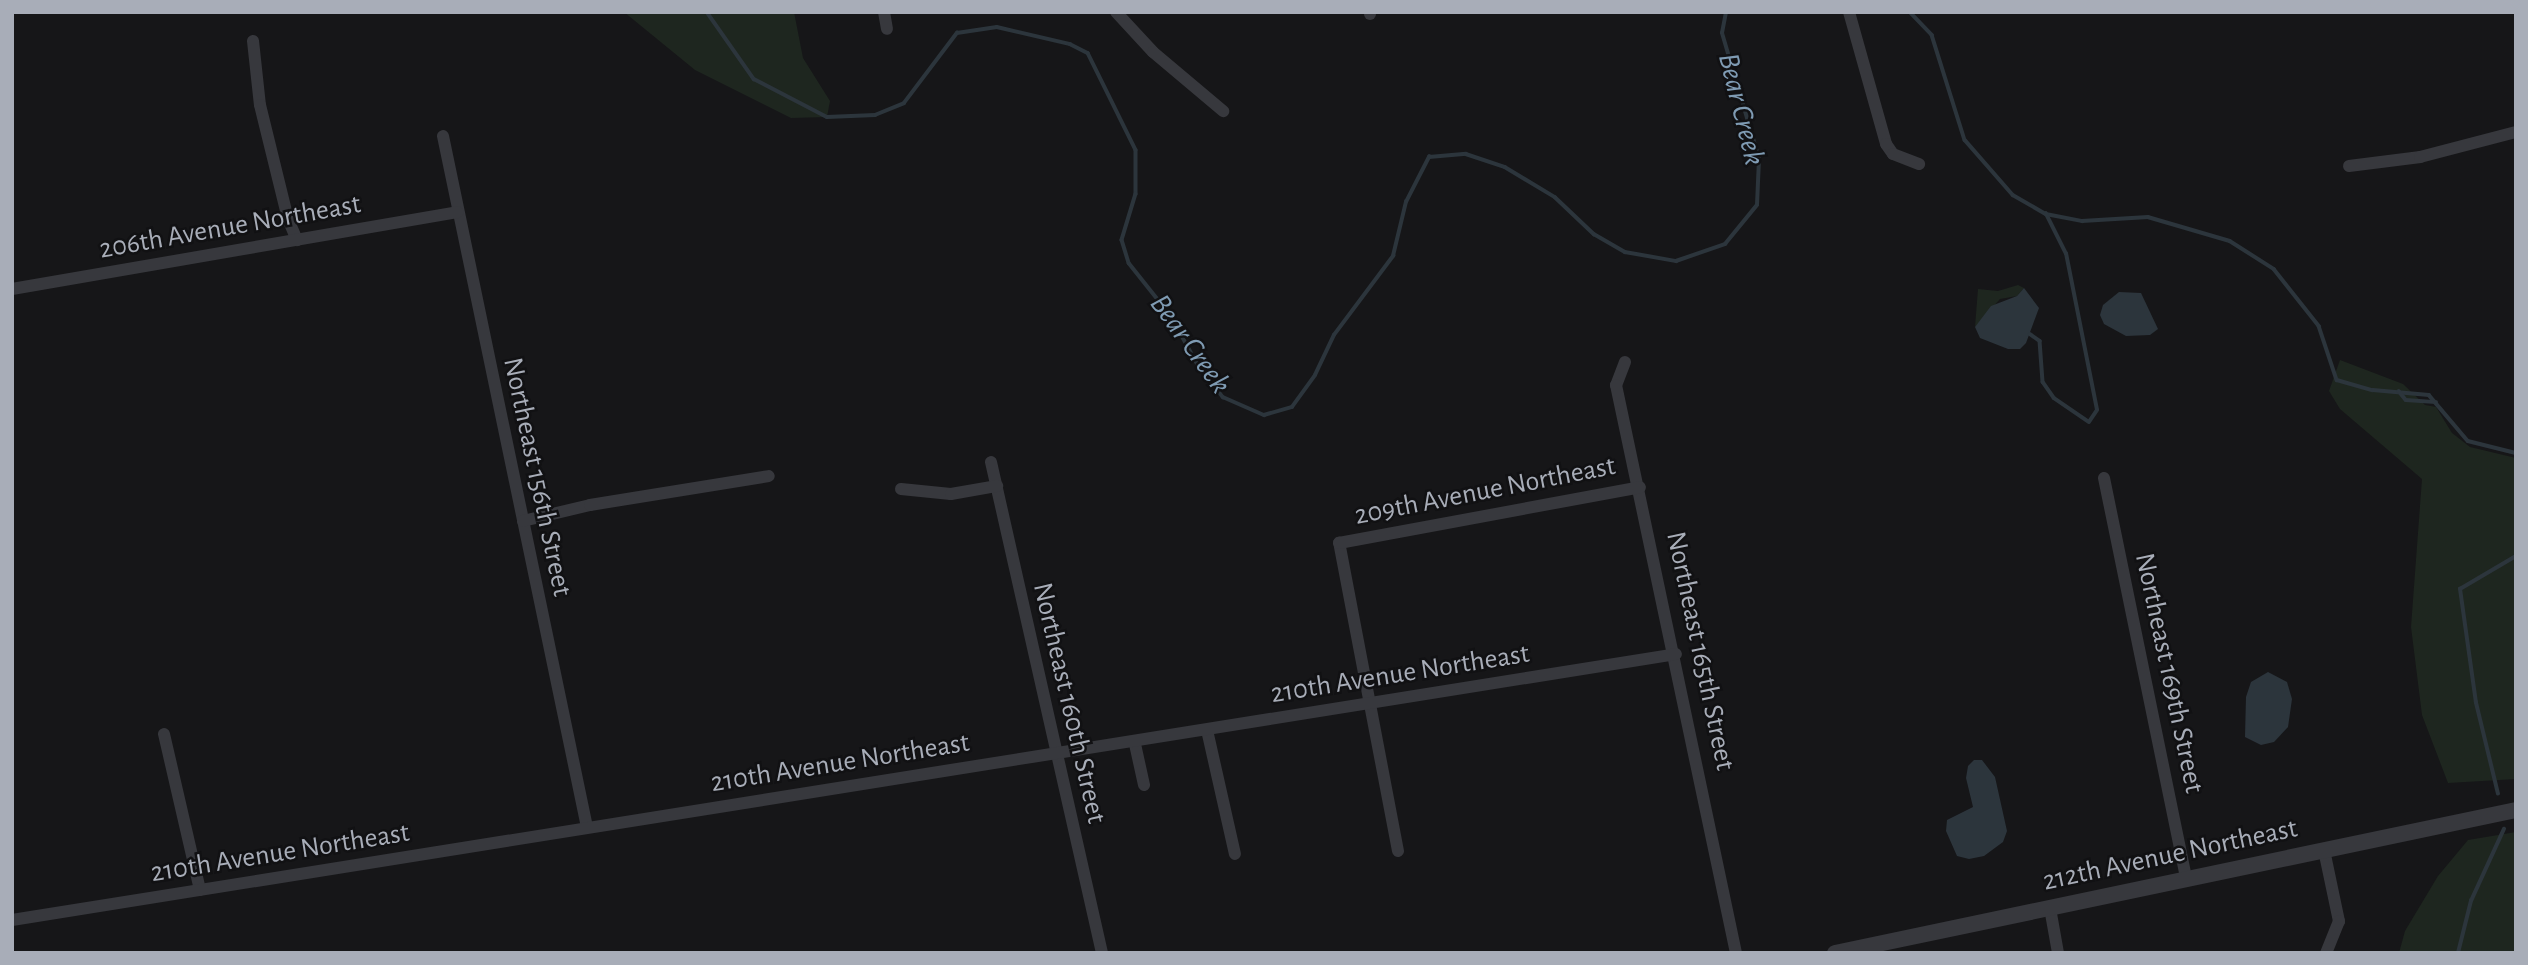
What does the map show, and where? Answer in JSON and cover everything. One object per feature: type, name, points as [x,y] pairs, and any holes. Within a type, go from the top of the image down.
[{"type":"street","points":[[884,12],[887,29]]},
{"type":"street","points":[[1116,12],[1153,52],[1223,111]]},
{"type":"street","points":[[1849,12],[1886,144],[1893,154],[1919,164]]},
{"type":"street","points":[[253,41],[260,105],[288,219],[297,240]]},
{"type":"street","points":[[2349,166],[2420,157],[2516,132]]},
{"type":"street","name":"Northeast 156th Street","points":[[443,136],[587,827]]},
{"type":"street","name":"206th Avenue Northeast","points":[[12,289],[457,212]]},
{"type":"street","name":"Northeast 165th Street","points":[[1625,362],[1616,385],[1676,654],[1736,953]]},
{"type":"street","name":"Northeast 160th Street","points":[[991,462],[1054,755],[1102,953]]},
{"type":"street","points":[[523,521],[590,505],[769,476]]},
{"type":"street","name":"Northeast 169th Street","points":[[2104,478],[2186,878]]},
{"type":"street","points":[[901,489],[951,494],[997,486]]},
{"type":"street","name":"209th Avenue Northeast","points":[[1371,704],[1339,543],[1640,487]]},
{"type":"street","name":"210th Avenue Northeast","points":[[12,920],[587,827],[1135,744],[1676,654]]},
{"type":"street","points":[[1371,704],[1398,851]]},
{"type":"street","points":[[1207,730],[1235,854]]},
{"type":"street","points":[[164,734],[200,890]]},
{"type":"street","points":[[1135,744],[1144,785]]},
{"type":"street","name":"212th Avenue Northeast","points":[[1835,953],[2516,810]]},
{"type":"street","points":[[2324,850],[2339,920],[2326,953]]},
{"type":"street","points":[[2050,908],[2058,953]]},
{"type":"shaded area","points":[[624,12],[794,12],[803,58],[830,101],[827,117],[791,118],[695,70]]},
{"type":"shaded area","points":[[2018,285],[2024,288],[2017,296],[2000,299],[1975,327],[1978,289],[1998,291]]},
{"type":"shaded area","points":[[2024,288],[2039,308],[2026,343],[2020,349],[2008,349],[1980,338],[1975,327],[1991,306],[2017,296]]},
{"type":"shaded area","points":[[2119,292],[2141,293],[2158,329],[2150,335],[2126,336],[2104,324],[2100,315],[2103,305]]},
{"type":"shaded area","points":[[2340,360],[2403,384],[2425,405],[2436,407],[2452,433],[2470,447],[2516,458],[2516,779],[2448,783],[2422,715],[2411,627],[2422,479],[2340,409],[2329,391]]},
{"type":"shaded area","points":[[2268,672],[2287,682],[2292,699],[2288,727],[2274,742],[2261,745],[2245,737],[2246,697],[2251,682]]},
{"type":"shaded area","points":[[1974,760],[1982,760],[1995,777],[2007,831],[2003,842],[1984,856],[1969,859],[1957,856],[1946,831],[1947,820],[1973,807],[1966,778],[1968,766]]},
{"type":"shaded area","points":[[2516,832],[2516,953],[2399,953],[2405,931],[2438,876],[2468,840]]},
{"type":"waterway","name":"Bear Creek","points":[[707,12],[754,79],[827,117],[875,115],[904,103],[957,33],[997,27],[1070,44],[1088,53],[1136,150],[1136,194],[1122,240],[1129,263],[1171,316],[1198,365],[1223,397],[1264,415],[1292,407],[1315,375],[1334,335],[1393,256],[1406,202],[1429,157],[1466,154],[1505,167],[1555,197],[1594,234],[1625,252],[1676,261],[1725,244],[1757,205],[1759,159],[1722,33],[1726,12]]},
{"type":"waterway","name":"Bear Creek","points":[[1910,12],[1932,35],[1965,140],[2013,195],[2046,214],[2082,221],[2148,217],[2230,241],[2274,269],[2319,326],[2337,380],[2373,390],[2429,395],[2468,441],[2516,453]]},
{"type":"waterway","points":[[2030,334],[2040,341],[2043,382],[2054,398],[2089,422],[2097,410],[2066,254],[2046,214]]},
{"type":"waterway","points":[[2399,391],[2406,400],[2436,402]]},
{"type":"waterway","points":[[2498,794],[2476,703],[2460,589],[2516,556]]},
{"type":"waterway","points":[[2458,953],[2471,901],[2504,829]]}]
